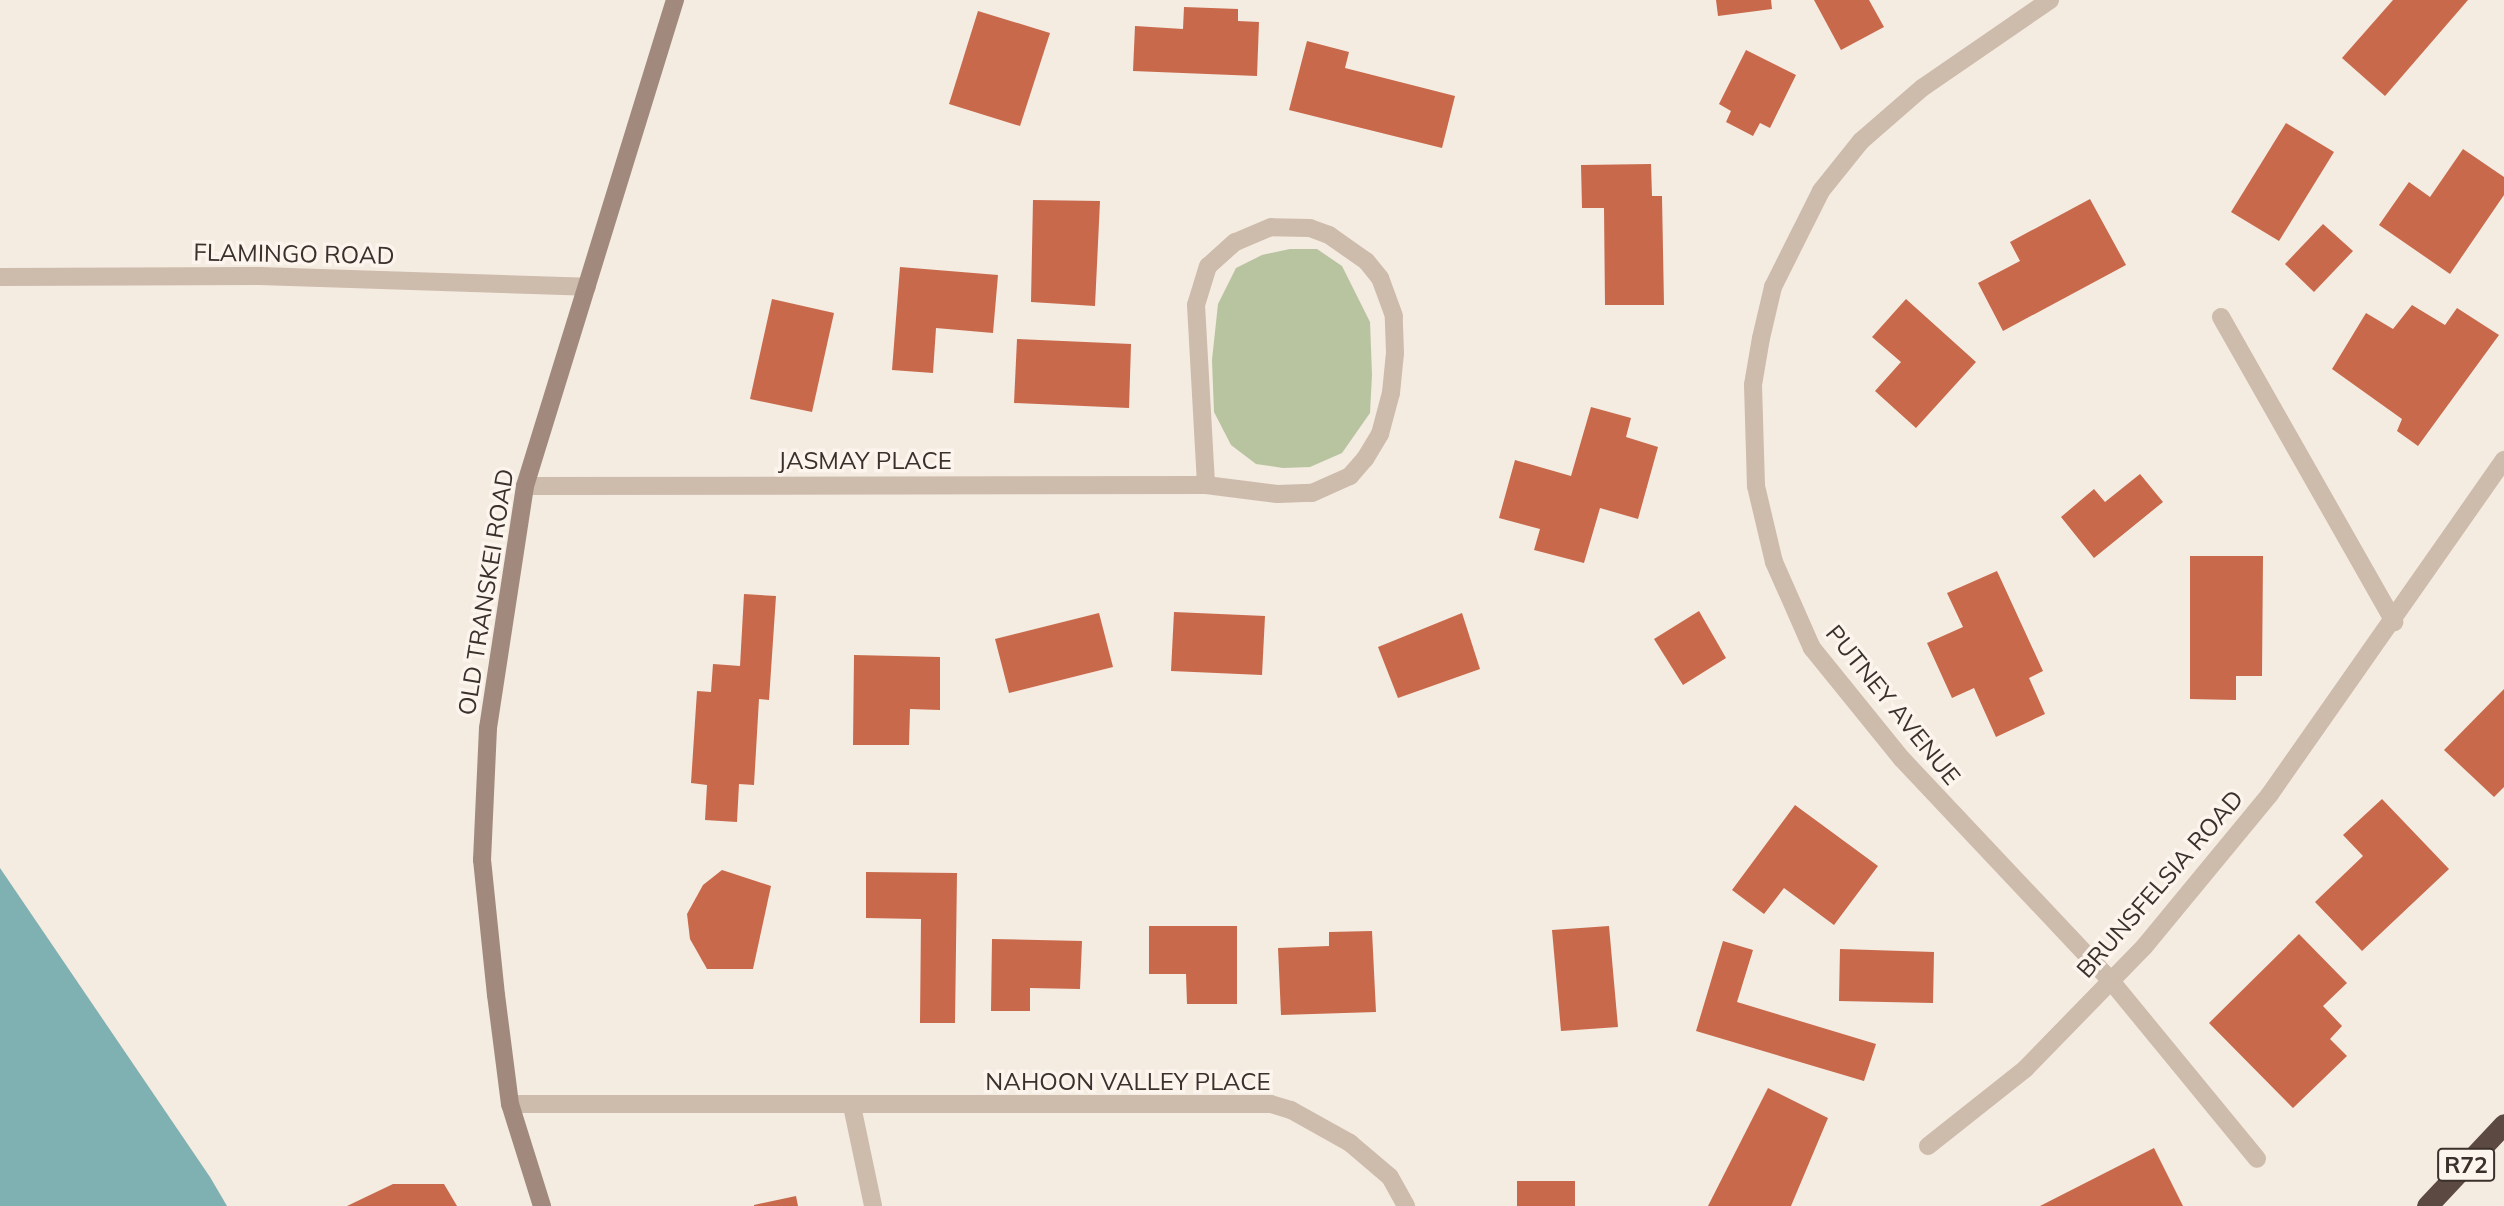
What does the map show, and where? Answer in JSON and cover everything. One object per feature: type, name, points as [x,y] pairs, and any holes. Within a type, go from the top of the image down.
[{"type":"highway","name":"R72","points":[[2427,1206],[2504,1124]]},
{"type":"main road","name":"OLD TRANSKEI ROAD","points":[[542,1206],[510,1104],[482,860],[488,729],[525,486],[675,0]]},
{"type":"street","name":"PUTNEY AVENUE","points":[[2050,0],[1922,88],[1861,141],[1821,191],[1773,286],[1760,338],[1753,385],[1756,486],[1774,562],[1812,648],[1902,759],[2111,981],[2257,1159]]},
{"type":"street","name":"JASMAY PLACE","points":[[525,486],[1206,485],[1277,495],[1312,493],[1350,476],[1380,434],[1391,393],[1395,353],[1389,296],[1366,261],[1329,235],[1310,228],[1271,227],[1235,243],[1208,266],[1196,305],[1206,485]]},
{"type":"street","name":"FLAMINGO ROAD","points":[[0,277],[260,276],[587,287]]},
{"type":"street","points":[[2221,317],[2394,622]]},
{"type":"street","name":"BRUNSFELSIA ROAD","points":[[1928,1146],[2025,1069],[2144,947],[2270,793],[2394,622],[2504,460]]},
{"type":"street","name":"NAHOON VALLEY PLACE","points":[[510,1104],[1271,1104],[1299,1114],[1350,1143],[1390,1177],[1406,1206]]},
{"type":"street","points":[[852,1105],[873,1206]]},
{"type":"green space","points":[[1290,249],[1317,249],[1342,266],[1370,322],[1372,375],[1370,413],[1342,453],[1310,467],[1283,468],[1256,464],[1231,445],[1214,412],[1212,360],[1218,304],[1236,268],[1262,255]]},
{"type":"water","points":[[0,868],[210,1177],[227,1206],[0,1206]]},
{"type":"building","points":[[1716,0],[1771,0],[1772,9],[1718,16]]},
{"type":"building","points":[[1814,0],[1869,0],[1884,27],[1841,50]]},
{"type":"building","points":[[2393,0],[2468,0],[2385,96],[2342,58]]},
{"type":"building","points":[[1184,7],[1238,9],[1238,21],[1259,22],[1257,76],[1133,71],[1135,26],[1183,29]]},
{"type":"building","points":[[978,11],[1050,33],[1020,126],[949,104]]},
{"type":"building","points":[[1307,41],[1349,52],[1345,68],[1455,96],[1442,148],[1289,110]]},
{"type":"building","points":[[1746,50],[1796,75],[1770,128],[1760,123],[1753,136],[1726,122],[1731,111],[1719,104]]},
{"type":"building","points":[[2286,123],[2334,152],[2279,241],[2231,212]]},
{"type":"building","points":[[2463,149],[2504,177],[2504,195],[2450,274],[2379,225],[2409,182],[2430,197]]},
{"type":"building","points":[[1651,164],[1652,196],[1662,196],[1664,305],[1605,305],[1604,208],[1582,208],[1581,165]]},
{"type":"building","points":[[2090,199],[2126,265],[2003,331],[1978,283],[2020,261],[2010,242]]},
{"type":"building","points":[[1033,200],[1100,201],[1095,306],[1031,302]]},
{"type":"building","points":[[2323,224],[2353,251],[2314,292],[2285,264]]},
{"type":"building","points":[[900,267],[998,275],[993,333],[936,328],[933,373],[892,370]]},
{"type":"building","points":[[772,299],[834,313],[812,412],[750,399]]},
{"type":"building","points":[[1906,299],[1976,362],[1916,428],[1875,391],[1901,362],[1872,337]]},
{"type":"building","points":[[2412,305],[2445,325],[2457,308],[2499,335],[2418,446],[2397,431],[2402,419],[2332,369],[2366,313],[2393,329]]},
{"type":"building","points":[[1017,339],[1131,344],[1129,408],[1014,403]]},
{"type":"building","points":[[1591,407],[1631,418],[1626,437],[1658,447],[1638,519],[1600,508],[1584,563],[1534,550],[1540,529],[1499,518],[1515,460],[1571,476]]},
{"type":"building","points":[[2140,474],[2163,502],[2094,558],[2061,517],[2094,489],[2105,502]]},
{"type":"building","points":[[2190,556],[2263,556],[2262,676],[2236,676],[2236,700],[2190,699]]},
{"type":"building","points":[[1997,571],[2043,671],[2029,678],[2045,714],[1996,737],[1974,688],[1952,698],[1927,643],[1963,627],[1947,593]]},
{"type":"building","points":[[744,594],[776,596],[769,700],[759,699],[754,785],[739,784],[737,822],[705,820],[707,785],[691,783],[697,691],[711,692],[713,664],[740,666]]},
{"type":"building","points":[[1699,611],[1726,658],[1683,685],[1654,639]]},
{"type":"building","points":[[1174,612],[1265,616],[1262,675],[1171,671]]},
{"type":"building","points":[[1099,613],[1113,667],[1009,693],[995,639]]},
{"type":"building","points":[[1462,613],[1480,669],[1398,698],[1378,647]]},
{"type":"building","points":[[854,655],[940,657],[940,710],[910,709],[909,745],[853,745]]},
{"type":"building","points":[[2504,689],[2504,787],[2494,797],[2444,750]]},
{"type":"building","points":[[2382,799],[2449,869],[2362,951],[2315,902],[2363,856],[2343,835]]},
{"type":"building","points":[[1795,805],[1878,866],[1834,925],[1784,888],[1764,914],[1732,890]]},
{"type":"building","points":[[722,870],[771,886],[753,969],[707,969],[690,939],[687,914],[703,885]]},
{"type":"building","points":[[866,872],[957,873],[955,1023],[920,1023],[921,919],[866,918]]},
{"type":"building","points":[[1149,926],[1237,926],[1237,1004],[1187,1004],[1186,974],[1149,974]]},
{"type":"building","points":[[1609,926],[1618,1027],[1561,1031],[1552,930]]},
{"type":"building","points":[[1372,931],[1376,1012],[1281,1015],[1278,948],[1329,946],[1329,932]]},
{"type":"building","points":[[2299,934],[2347,983],[2323,1006],[2342,1026],[2330,1039],[2347,1056],[2293,1108],[2209,1023]]},
{"type":"building","points":[[992,939],[1082,941],[1080,989],[1030,988],[1030,1011],[991,1011]]},
{"type":"building","points":[[1723,941],[1753,950],[1737,1002],[1876,1044],[1864,1081],[1696,1031]]},
{"type":"building","points":[[1840,949],[1934,952],[1933,1003],[1839,1001]]},
{"type":"building","points":[[1768,1088],[1828,1118],[1791,1206],[1708,1206]]},
{"type":"building","points":[[2154,1148],[2183,1206],[2040,1206]]},
{"type":"building","points":[[1517,1181],[1575,1181],[1575,1206],[1517,1206]]},
{"type":"building","points":[[393,1184],[444,1184],[457,1206],[347,1206]]},
{"type":"building","points":[[796,1196],[798,1206],[754,1206],[754,1205]]}]
